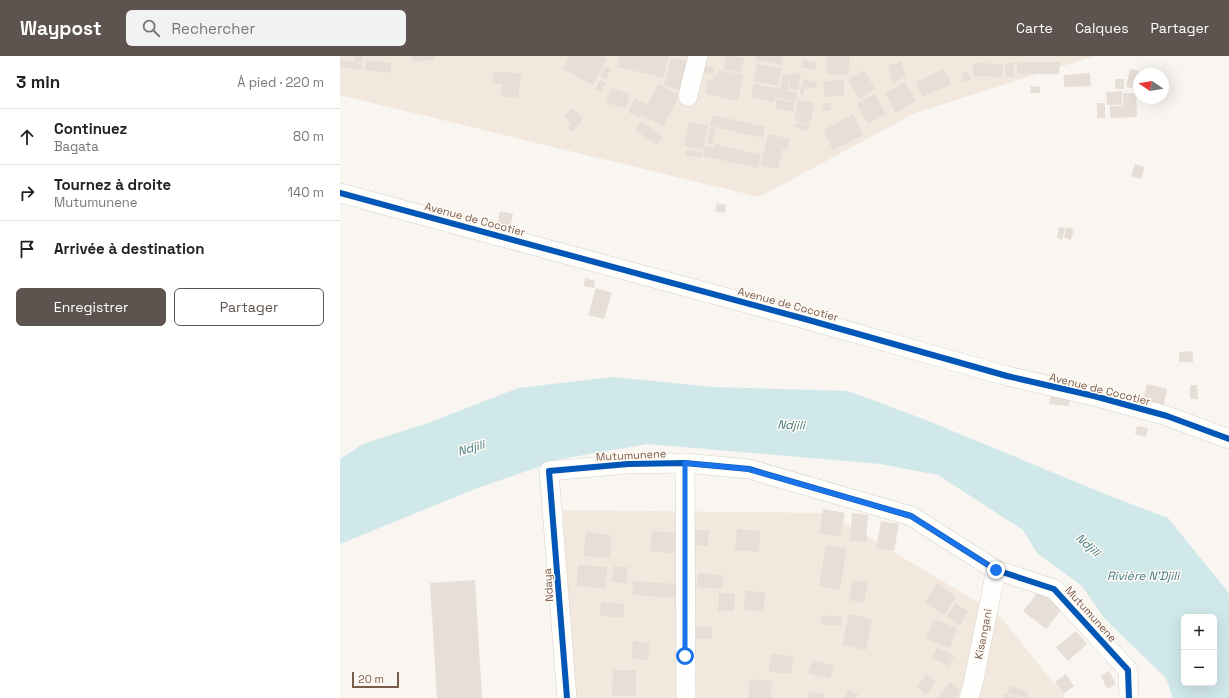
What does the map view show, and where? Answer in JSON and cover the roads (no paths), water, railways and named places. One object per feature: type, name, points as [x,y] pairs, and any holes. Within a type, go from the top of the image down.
[{"type":"street","points":[[688,96],[698,56]]},
{"type":"street","name":"Avenue de Cocotier","points":[[340,193],[1007,376],[1094,396],[1167,416],[1229,439]]},
{"type":"street","points":[[685,463],[686,698]]},
{"type":"street","name":"Mutumunene","points":[[549,471],[628,464],[685,463],[748,469],[911,516],[996,570],[1054,589],[1128,670],[1129,698]]},
{"type":"street","name":"Ndaya","points":[[549,471],[566,698]]},
{"type":"street","name":"Kisangani","points":[[969,698],[996,570]]},
{"type":"water","name":"Rivière N'Djili","points":[[613,377],[713,387],[848,391],[926,420],[1110,496],[1168,518],[1228,592],[1229,698],[1173,698],[1166,678],[1105,619],[1082,586],[1037,553],[1023,530],[938,475],[880,464],[648,444],[561,459],[475,489],[340,544],[340,459],[363,444],[431,422],[518,388]]},
{"type":"water label","name":"Ndjili","points":[[791,425]]},
{"type":"water label","name":"Ndjili","points":[[471,448]]},
{"type":"water label","name":"Ndjili","points":[[1088,545]]}]
